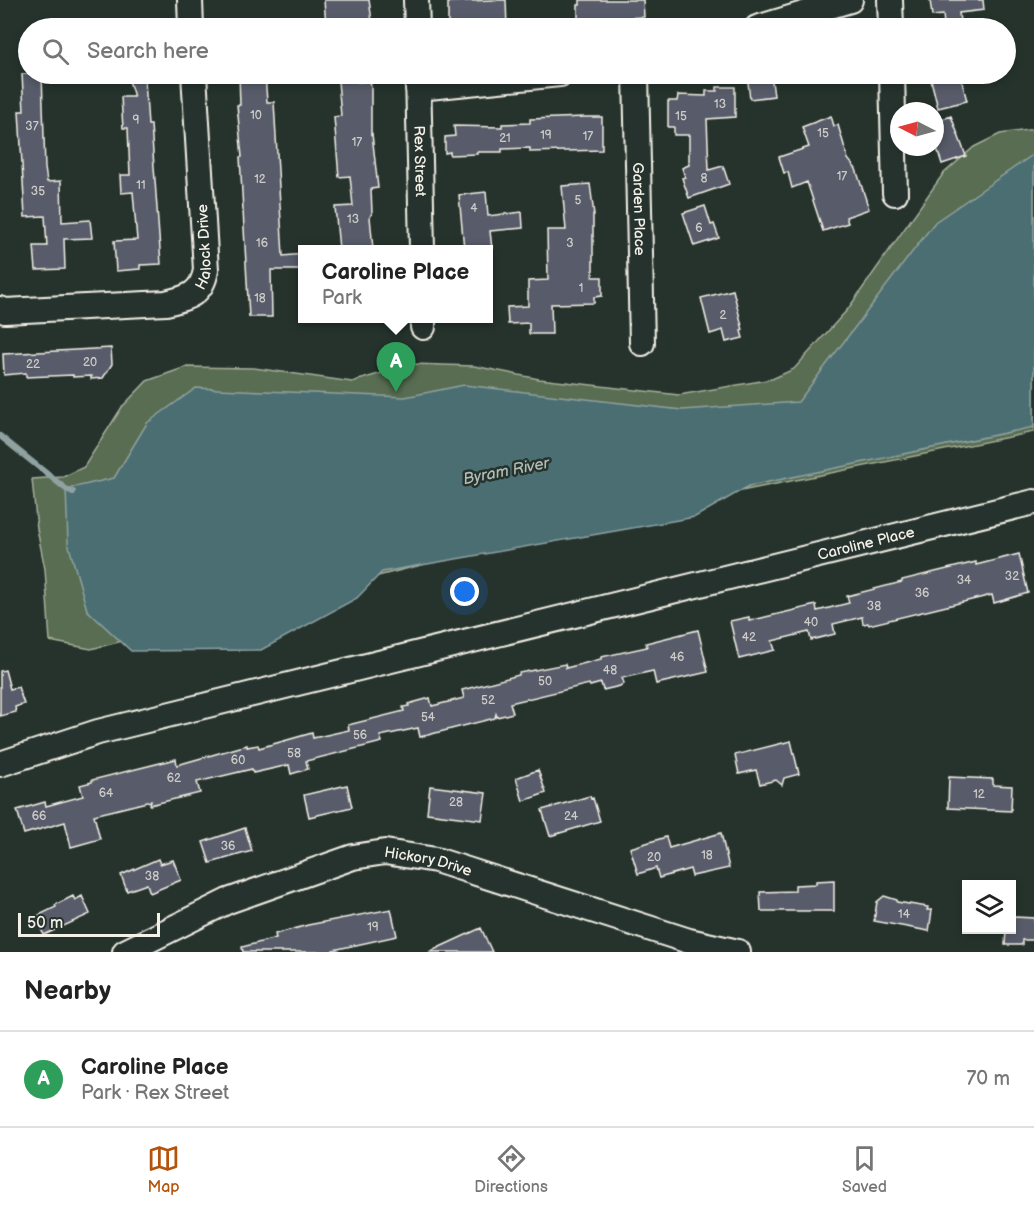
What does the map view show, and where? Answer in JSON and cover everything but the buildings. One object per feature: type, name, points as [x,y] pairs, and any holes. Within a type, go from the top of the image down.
[{"type":"street","points":[[190,0],[191,18]]},
{"type":"street","points":[[416,0],[417,18]]},
{"type":"street","points":[[790,18],[850,0]]},
{"type":"street","points":[[890,0],[891,18]]},
{"type":"street","name":"Halock Drive","points":[[0,309],[5,311],[166,303],[184,299],[204,282],[206,270],[195,84]]},
{"type":"street","name":"Rex Street","points":[[418,84],[422,245]]},
{"type":"street","name":"Garden Place","points":[[636,84],[642,343]]},
{"type":"street","points":[[892,84],[895,193]]},
{"type":"street","name":"Caroline Place","points":[[0,764],[98,732],[1034,502]]},
{"type":"street","name":"Hickory Drive","points":[[125,952],[228,901],[353,857],[385,852],[436,860],[646,928],[738,952]]},
{"type":"green space","points":[[1034,129],[1034,432],[707,498],[657,505],[91,649],[50,641],[45,569],[37,529],[32,479],[63,477],[84,467],[122,407],[147,381],[186,367],[254,368],[352,382],[412,364],[474,366],[539,379],[679,395],[772,379],[794,369],[848,309],[943,174],[974,147],[1000,134]]},
{"type":"water","points":[[1034,154],[1034,427],[749,486],[695,517],[382,572],[357,598],[261,650],[131,651],[87,610],[68,543],[66,489],[114,478],[147,423],[196,388],[405,397],[464,385],[682,410],[798,402],[935,222]]},
{"type":"waterway","name":"Byram River","points":[[0,436],[66,489],[73,492]]},
{"type":"place","name":"Caroline Place","points":[[396,392]]}]
